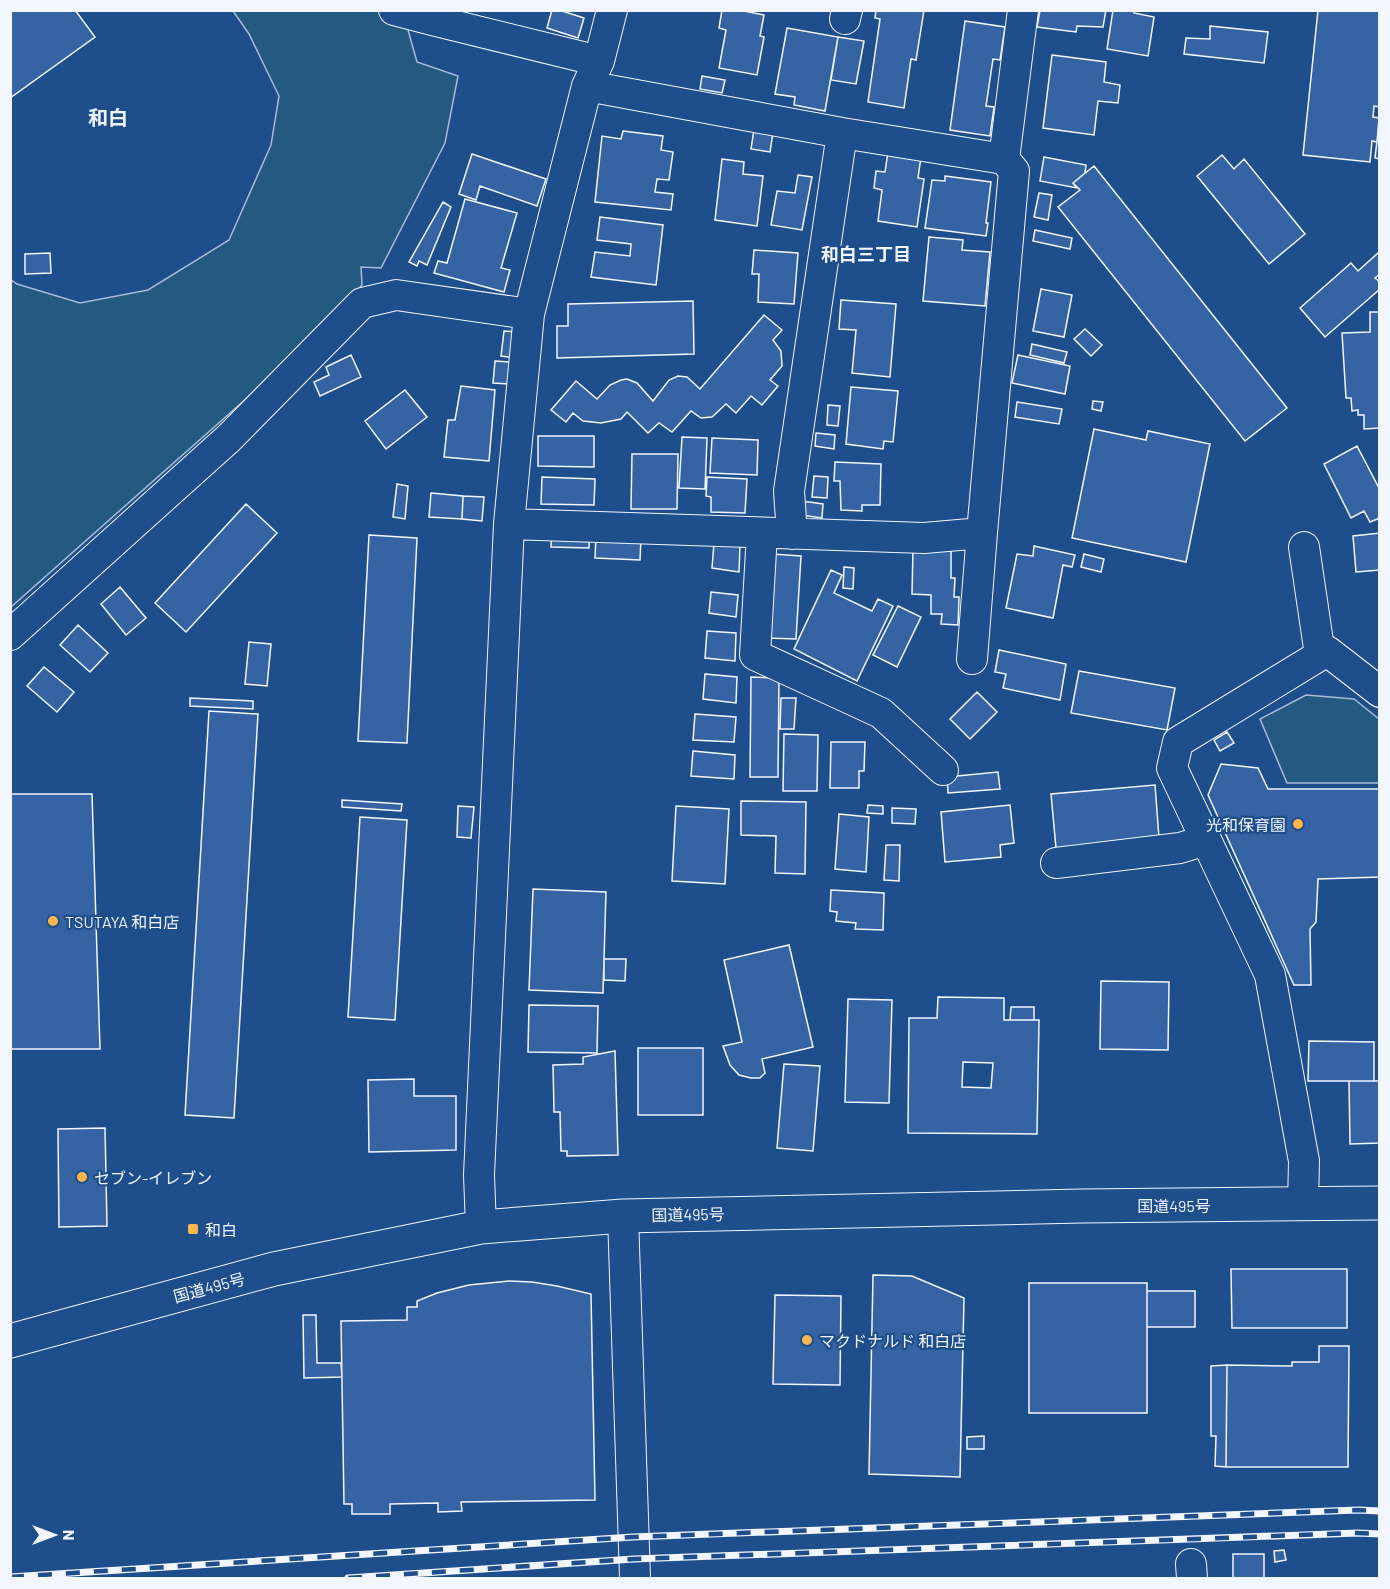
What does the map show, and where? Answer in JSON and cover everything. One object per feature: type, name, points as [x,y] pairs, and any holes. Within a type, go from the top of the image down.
[{"type":"highway","name":"国道495号","points":[[10,1341],[274,1269],[481,1227],[623,1216],[1082,1206],[1380,1203]]},
{"type":"street","points":[[394,10],[431,16],[593,74],[842,133],[1004,159],[1014,171],[972,658]]},
{"type":"street","points":[[481,1227],[479,1175],[509,524],[529,314],[612,10]]},
{"type":"street","points":[[1004,159],[1023,10]]},
{"type":"street","points":[[792,534],[789,490],[842,133]]},
{"type":"street","points":[[10,635],[229,438],[362,303],[396,295],[529,314]]},
{"type":"street","points":[[509,524],[924,538],[982,532]]},
{"type":"street","points":[[762,533],[755,655],[881,713],[944,770]]},
{"type":"street","points":[[1304,547],[1320,655]]},
{"type":"street","points":[[1303,1204],[1304,1161],[1270,975],[1172,768],[1178,742],[1327,651],[1380,692]]},
{"type":"street","points":[[1056,863],[1180,848],[1206,840]]},
{"type":"street","points":[[623,1216],[635,1578]]},
{"type":"shaded area","points":[[233,11],[385,11],[408,30],[417,62],[458,76],[445,143],[381,268],[361,267],[362,285],[327,327],[11,607],[10,279],[17,284],[80,303],[148,290],[229,240],[271,145],[279,96],[249,34]]},
{"type":"shaded area","points":[[1306,695],[1354,699],[1379,719],[1379,783],[1287,783],[1260,719]]},
{"type":"building","points":[[10,10],[75,10],[95,37],[10,98]]},
{"type":"building","points":[[552,10],[584,18],[578,38],[547,28]]},
{"type":"building","points":[[722,10],[739,10],[764,15],[760,36],[764,37],[757,75],[719,68],[726,30],[719,28]]},
{"type":"building","points":[[876,10],[924,10],[916,60],[911,59],[904,108],[868,102],[880,19],[875,18]]},
{"type":"building","points":[[1040,10],[1106,10],[1103,27],[1077,26],[1076,32],[1037,27]]},
{"type":"building","points":[[1113,10],[1134,10],[1134,13],[1154,17],[1148,56],[1107,49]]},
{"type":"building","points":[[1318,10],[1380,10],[1380,107],[1374,106],[1373,117],[1379,118],[1377,142],[1372,141],[1370,162],[1303,155]]},
{"type":"building","points":[[965,21],[1005,27],[1000,60],[993,59],[986,106],[994,107],[990,136],[950,130]]},
{"type":"building","points":[[1210,26],[1268,32],[1264,63],[1184,54],[1186,38],[1210,39]]},
{"type":"building","points":[[787,28],[838,37],[825,111],[794,105],[795,97],[775,94]]},
{"type":"building","points":[[838,37],[864,41],[856,84],[831,80]]},
{"type":"building","points":[[1052,55],[1106,62],[1104,82],[1120,85],[1118,103],[1098,101],[1094,135],[1043,128]]},
{"type":"building","points":[[702,76],[725,80],[722,93],[700,89]]},
{"type":"building","points":[[755,123],[774,126],[770,152],[751,149]]},
{"type":"building","points":[[623,131],[663,136],[661,150],[673,152],[669,180],[657,179],[655,192],[673,194],[671,210],[595,202],[602,136],[621,139]]},
{"type":"building","points":[[1378,132],[1380,132],[1380,159],[1375,158]]},
{"type":"building","points":[[888,152],[921,157],[918,178],[924,179],[917,227],[878,221],[882,190],[874,188],[876,171],[885,172]]},
{"type":"building","points":[[472,154],[546,179],[537,206],[480,186],[476,200],[459,194]]},
{"type":"building","points":[[1222,155],[1234,169],[1244,159],[1305,234],[1269,264],[1197,176]]},
{"type":"building","points":[[1044,157],[1086,165],[1085,173],[1073,183],[1077,188],[1040,181]]},
{"type":"building","points":[[722,159],[744,162],[743,174],[763,176],[757,226],[715,220]]},
{"type":"building","points":[[1094,166],[1287,408],[1245,441],[1058,207],[1080,190],[1073,183]]},
{"type":"building","points":[[798,175],[812,177],[802,230],[771,225],[777,191],[795,193]]},
{"type":"building","points":[[945,176],[991,182],[986,236],[925,228],[932,180],[945,181]]},
{"type":"building","points":[[1039,193],[1052,195],[1048,220],[1034,217]]},
{"type":"building","points":[[465,199],[517,213],[501,268],[510,270],[504,292],[434,273],[438,261],[447,263]]},
{"type":"building","points":[[443,202],[451,207],[427,265],[419,261],[417,266],[409,262]]},
{"type":"building","points":[[600,217],[663,225],[656,285],[591,277],[595,252],[630,256],[631,244],[597,240]]},
{"type":"building","points":[[1035,230],[1072,238],[1070,249],[1033,241]]},
{"type":"building","points":[[929,237],[963,240],[962,250],[990,252],[985,306],[923,301]]},
{"type":"building","points":[[754,250],[798,253],[794,304],[758,302],[759,274],[752,274]]},
{"type":"building","points":[[50,253],[51,273],[25,274],[25,254]]},
{"type":"building","points":[[1378,253],[1380,255],[1380,274],[1375,278],[1380,282],[1380,289],[1325,337],[1300,308],[1351,263],[1358,271]]},
{"type":"building","points":[[1041,289],[1072,295],[1064,337],[1033,331]]},
{"type":"building","points":[[841,300],[896,304],[890,377],[852,373],[856,330],[839,329]]},
{"type":"building","points":[[693,301],[694,354],[557,358],[557,326],[568,326],[568,304]]},
{"type":"building","points":[[1370,312],[1380,312],[1380,428],[1364,429],[1364,415],[1358,415],[1358,410],[1352,411],[1351,398],[1346,398],[1342,333],[1370,332]]},
{"type":"building","points":[[764,315],[782,330],[773,340],[781,351],[782,366],[770,380],[778,386],[762,405],[751,396],[736,413],[726,404],[712,417],[701,418],[691,411],[672,432],[659,423],[648,433],[627,412],[621,419],[601,423],[583,421],[573,413],[566,422],[551,410],[576,381],[597,399],[610,385],[627,379],[637,383],[653,401],[669,380],[678,376],[687,377],[700,389]]},
{"type":"building","points":[[1085,329],[1102,345],[1091,356],[1074,339]]},
{"type":"building","points":[[504,331],[519,332],[516,358],[501,356]]},
{"type":"building","points":[[1032,344],[1067,352],[1064,363],[1030,355]]},
{"type":"building","points":[[351,355],[361,377],[320,396],[314,382],[329,375],[326,367]]},
{"type":"building","points":[[1018,355],[1070,366],[1065,394],[1012,383]]},
{"type":"building","points":[[495,361],[510,362],[508,384],[493,383]]},
{"type":"building","points":[[461,386],[495,390],[489,461],[444,457],[448,420],[455,420]]},
{"type":"building","points":[[851,387],[898,391],[893,442],[884,441],[883,449],[846,444]]},
{"type":"building","points":[[405,390],[427,417],[386,449],[365,421]]},
{"type":"building","points":[[1093,401],[1103,402],[1101,411],[1092,409]]},
{"type":"building","points":[[1017,402],[1062,409],[1059,424],[1015,417]]},
{"type":"building","points":[[828,405],[840,406],[838,426],[827,425]]},
{"type":"building","points":[[1094,429],[1146,440],[1148,431],[1210,444],[1186,562],[1072,538]]},
{"type":"building","points":[[816,433],[835,435],[834,449],[815,446]]},
{"type":"building","points":[[538,436],[594,436],[594,467],[538,466]]},
{"type":"building","points":[[682,437],[707,438],[705,489],[679,488]]},
{"type":"building","points":[[712,438],[758,440],[757,475],[710,473]]},
{"type":"building","points":[[1357,446],[1380,490],[1380,518],[1370,522],[1364,511],[1351,518],[1324,464]]},
{"type":"building","points":[[632,454],[678,454],[677,509],[631,509]]},
{"type":"building","points":[[835,462],[881,464],[880,505],[862,505],[862,511],[841,510],[840,481],[834,481]]},
{"type":"building","points":[[814,476],[828,477],[827,498],[812,497]]},
{"type":"building","points":[[542,477],[595,479],[594,505],[541,504]]},
{"type":"building","points":[[707,477],[747,479],[745,513],[711,512],[711,497],[706,496]]},
{"type":"building","points":[[397,484],[408,486],[405,519],[393,517]]},
{"type":"building","points":[[431,493],[463,496],[462,519],[429,517]]},
{"type":"building","points":[[463,496],[484,497],[482,521],[462,519]]},
{"type":"building","points":[[802,501],[823,504],[822,518],[801,515]]},
{"type":"building","points":[[246,504],[277,533],[186,632],[155,603]]},
{"type":"building","points":[[552,527],[590,529],[589,548],[551,547]]},
{"type":"building","points":[[1380,533],[1380,570],[1356,572],[1353,536]]},
{"type":"building","points":[[369,535],[417,538],[407,743],[358,741]]},
{"type":"building","points":[[596,536],[641,538],[640,560],[595,558]]},
{"type":"building","points":[[714,543],[740,545],[739,572],[712,568]]},
{"type":"building","points":[[1034,546],[1075,555],[1072,567],[1063,565],[1053,618],[1006,608],[1017,554],[1033,556]]},
{"type":"building","points":[[913,548],[951,549],[951,578],[955,578],[954,597],[959,597],[958,625],[941,624],[942,614],[931,614],[931,595],[912,594]]},
{"type":"building","points":[[772,554],[801,556],[796,639],[767,638]]},
{"type":"building","points":[[1084,554],[1104,559],[1101,572],[1081,567]]},
{"type":"building","points":[[844,567],[854,568],[853,589],[843,588]]},
{"type":"building","points":[[831,570],[842,575],[834,593],[872,611],[878,599],[893,606],[857,681],[794,649]]},
{"type":"building","points":[[120,587],[146,618],[126,635],[101,604]]},
{"type":"building","points":[[711,592],[738,595],[736,617],[709,613]]},
{"type":"building","points":[[898,606],[921,617],[897,667],[873,655]]},
{"type":"building","points":[[78,625],[108,653],[90,672],[60,645]]},
{"type":"building","points":[[707,631],[736,633],[735,661],[705,658]]},
{"type":"building","points":[[249,642],[271,644],[267,686],[245,684]]},
{"type":"building","points":[[999,650],[1066,664],[1060,700],[1003,688],[1006,674],[995,672]]},
{"type":"building","points":[[44,667],[74,692],[57,712],[27,686]]},
{"type":"building","points":[[1079,671],[1175,688],[1167,730],[1071,713]]},
{"type":"building","points":[[705,674],[737,677],[736,703],[703,699]]},
{"type":"building","points":[[751,677],[779,678],[778,777],[750,777]]},
{"type":"building","points":[[977,692],[997,712],[970,739],[950,719]]},
{"type":"building","points":[[190,698],[253,701],[253,709],[190,706]]},
{"type":"building","points":[[781,698],[796,698],[794,729],[780,729]]},
{"type":"building","points":[[209,711],[258,714],[234,1118],[185,1115]]},
{"type":"building","points":[[695,714],[736,717],[734,742],[693,740]]},
{"type":"building","points":[[1227,732],[1234,743],[1220,751],[1214,740]]},
{"type":"building","points":[[784,734],[818,735],[817,791],[783,791]]},
{"type":"building","points":[[831,742],[865,742],[864,771],[859,771],[859,788],[830,788]]},
{"type":"building","points":[[693,751],[735,755],[734,779],[691,776]]},
{"type":"building","points":[[1221,764],[1258,768],[1268,789],[1380,789],[1380,877],[1318,879],[1316,922],[1310,929],[1311,985],[1294,985],[1208,795]]},
{"type":"building","points":[[998,772],[1000,789],[948,793],[947,777]]},
{"type":"building","points":[[1155,785],[1159,838],[1056,848],[1051,794]]},
{"type":"building","name":"TSUTAYA 和白店","points":[[10,794],[92,794],[100,1049],[10,1049]]},
{"type":"building","points":[[342,800],[402,804],[401,811],[342,807]]},
{"type":"building","points":[[741,801],[806,802],[805,874],[775,873],[776,836],[741,835]]},
{"type":"building","points":[[868,805],[883,806],[883,814],[867,813]]},
{"type":"building","points":[[1010,805],[1014,843],[1000,845],[1001,857],[945,862],[941,812]]},
{"type":"building","points":[[458,806],[474,807],[471,838],[457,837]]},
{"type":"building","points":[[676,806],[729,809],[725,884],[672,881]]},
{"type":"building","points":[[892,808],[916,809],[915,824],[892,823]]},
{"type":"building","points":[[839,814],[869,817],[866,872],[835,869]]},
{"type":"building","points":[[360,817],[407,820],[395,1020],[348,1017]]},
{"type":"building","points":[[886,845],[900,845],[899,881],[884,880]]},
{"type":"building","points":[[533,889],[606,892],[603,993],[529,990]]},
{"type":"building","points":[[831,890],[884,893],[883,930],[855,929],[856,923],[836,921],[837,912],[830,911]]},
{"type":"building","points":[[789,945],[813,1047],[762,1059],[765,1073],[760,1078],[739,1075],[730,1065],[723,1046],[742,1042],[724,960]]},
{"type":"building","points":[[604,959],[626,959],[625,981],[604,980]]},
{"type":"building","points":[[1101,981],[1169,982],[1168,1050],[1100,1049]]},
{"type":"building","points":[[938,997],[1004,998],[1004,1020],[1039,1020],[1037,1134],[908,1133],[909,1018],[937,1018]],"holes":[[[963,1062],[993,1063],[991,1088],[962,1087]]]},
{"type":"building","points":[[848,999],[892,1000],[889,1103],[845,1102]]},
{"type":"building","points":[[529,1005],[598,1006],[597,1053],[528,1052]]},
{"type":"building","points":[[1011,1007],[1034,1007],[1034,1020],[1010,1020]]},
{"type":"building","points":[[1309,1041],[1374,1042],[1374,1081],[1308,1081]]},
{"type":"building","points":[[638,1048],[703,1048],[703,1115],[638,1115]]},
{"type":"building","points":[[615,1051],[618,1155],[567,1156],[567,1151],[561,1151],[560,1112],[554,1112],[553,1065],[583,1064],[583,1057]]},
{"type":"building","points":[[784,1064],[820,1066],[813,1151],[777,1148]]},
{"type":"building","points":[[414,1079],[414,1096],[456,1096],[456,1150],[369,1152],[368,1080]]},
{"type":"building","points":[[1349,1081],[1380,1081],[1380,1143],[1350,1144]]},
{"type":"building","name":"セブン-イレブン","points":[[105,1128],[107,1226],[59,1227],[58,1129]]},
{"type":"building","points":[[1231,1269],[1347,1269],[1347,1328],[1232,1328]]},
{"type":"building","points":[[873,1275],[912,1276],[964,1298],[960,1477],[869,1474]]},
{"type":"building","points":[[509,1281],[532,1282],[591,1294],[595,1500],[461,1502],[462,1511],[438,1512],[438,1503],[390,1504],[390,1514],[352,1514],[352,1504],[344,1504],[341,1321],[407,1320],[407,1307],[417,1307],[417,1301],[437,1293],[469,1285]]},
{"type":"building","points":[[1029,1283],[1147,1283],[1147,1413],[1029,1413]]},
{"type":"building","points":[[1147,1291],[1195,1291],[1195,1327],[1147,1327]]},
{"type":"building","name":"マクドナルド 和白店","points":[[775,1295],[841,1296],[840,1385],[773,1384]]},
{"type":"building","points":[[303,1315],[316,1315],[317,1363],[341,1363],[342,1377],[304,1378]]},
{"type":"building","points":[[1319,1346],[1349,1346],[1348,1467],[1226,1467],[1227,1365],[1292,1366],[1292,1362],[1319,1362]]},
{"type":"building","points":[[1227,1365],[1226,1467],[1215,1466],[1216,1436],[1211,1436],[1211,1366]]},
{"type":"building","points":[[984,1436],[984,1449],[967,1449],[967,1437]]},
{"type":"building","points":[[1284,1550],[1286,1560],[1275,1562],[1274,1551]]},
{"type":"building","points":[[1233,1554],[1264,1554],[1264,1578],[1233,1578]]},
{"type":"railway","points":[[10,1577],[633,1537],[1380,1511]]},
{"type":"railway","points":[[348,1578],[634,1559],[1380,1534]]},
{"type":"place","name":"光和保育園","points":[[1298,824]]},
{"type":"place","name":"TSUTAYA 和白店","points":[[53,921]]},
{"type":"place","name":"セブン-イレブン","points":[[82,1177]]},
{"type":"place","name":"和白","points":[[193,1229]]},
{"type":"place","name":"マクドナルド 和白店","points":[[807,1340]]},
{"type":"district","name":"和白","points":[[108,117]]},
{"type":"district","name":"和白三丁目","points":[[866,254]]}]
